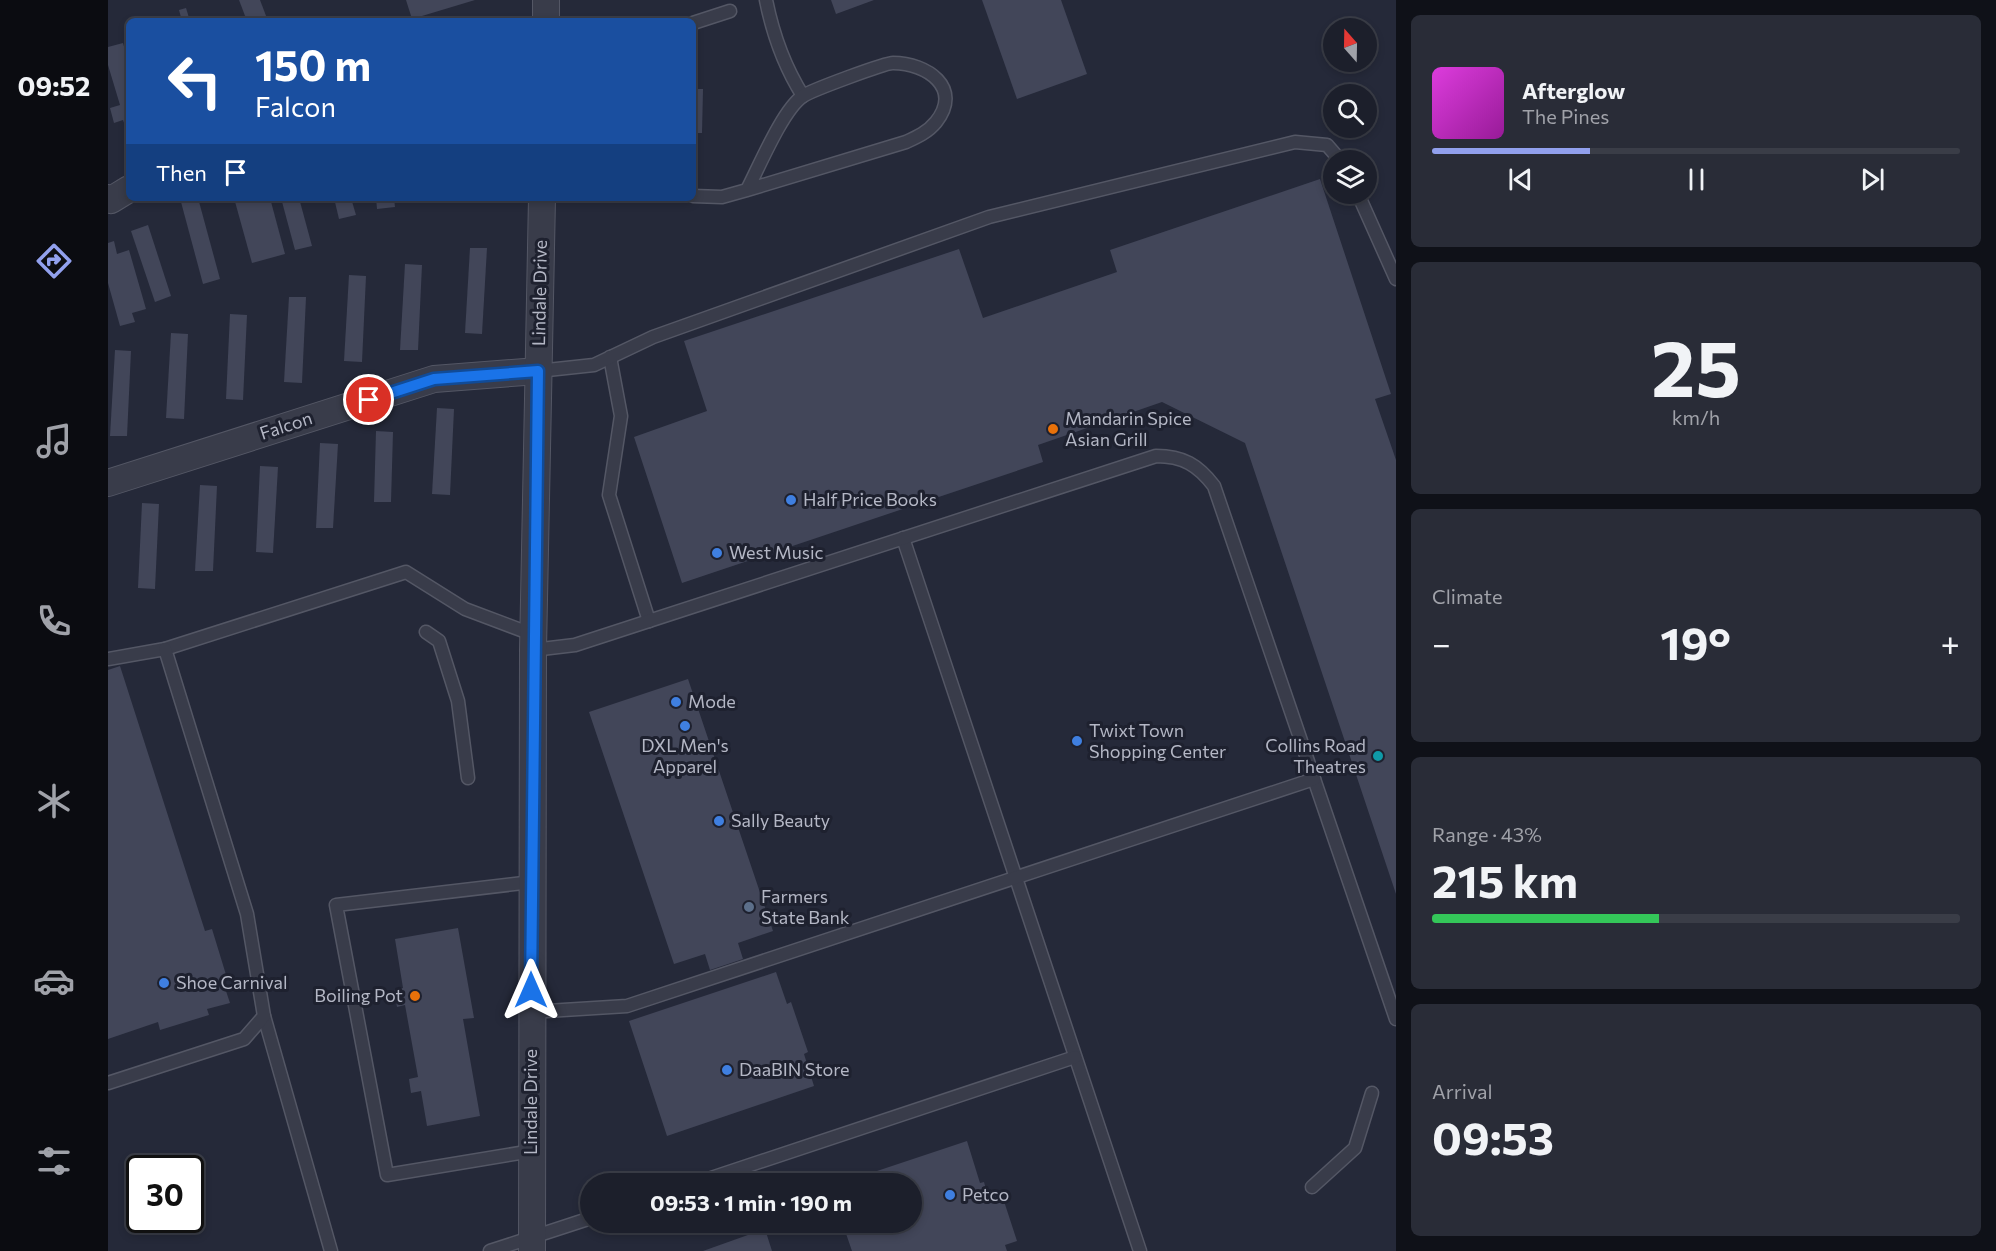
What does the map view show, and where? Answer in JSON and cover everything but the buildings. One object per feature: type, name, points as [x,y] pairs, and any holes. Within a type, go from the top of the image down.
[{"type":"street","points":[[546,0],[546,18]]},
{"type":"street","name":"Lindale Drive","points":[[532,1244],[534,643],[542,201]]},
{"type":"street","name":"Falcon","points":[[108,483],[434,379],[538,371]]},
{"type":"lane","points":[[765,0],[772,31],[789,73],[803,96]]},
{"type":"lane","points":[[696,21],[730,11]]},
{"type":"lane","points":[[696,196],[722,197],[747,190],[906,142],[922,134],[936,122],[945,104],[943,87],[933,73],[915,65],[891,63],[803,96],[784,119],[747,190]]},
{"type":"lane","points":[[538,371],[594,365],[653,336],[989,217],[1295,142],[1327,145],[1331,150]]},
{"type":"lane","points":[[1362,204],[1396,279]]},
{"type":"lane","points":[[610,357],[621,416],[609,495],[649,621]]},
{"type":"lane","points":[[108,659],[165,649],[406,572],[465,609],[534,643],[575,645],[1156,456],[1172,456],[1201,469],[1214,486],[1396,1019]]},
{"type":"lane","points":[[903,538],[1140,1251]]},
{"type":"lane","points":[[426,633],[439,641],[458,701],[468,778]]},
{"type":"lane","points":[[165,649],[247,914],[264,1016],[331,1251]]},
{"type":"lane","points":[[531,1012],[627,1006],[1314,779]]},
{"type":"lane","points":[[532,882],[336,906],[387,1175],[532,1151]]},
{"type":"lane","points":[[108,1083],[244,1039],[264,1016]]},
{"type":"lane","points":[[726,1173],[1075,1057]]},
{"type":"lane","points":[[1312,1187],[1355,1148],[1372,1093]]},
{"type":"lane","points":[[490,1251],[532,1244],[580,1223]]},
{"type":"place","name":"Mandarin Spice Asian Grill","points":[[1053,429]]},
{"type":"place","name":"Half Price Books","points":[[791,500]]},
{"type":"place","name":"West Music","points":[[717,553]]},
{"type":"place","name":"Mode","points":[[676,702]]},
{"type":"place","name":"DXL Men's Apparel","points":[[685,726]]},
{"type":"place","name":"Twixt Town Shopping Center","points":[[1077,741]]},
{"type":"place","name":"Collins Road Theatres","points":[[1378,756]]},
{"type":"place","name":"Sally Beauty","points":[[719,821]]},
{"type":"place","name":"Farmers State Bank","points":[[749,907]]},
{"type":"place","name":"Shoe Carnival","points":[[164,983]]},
{"type":"place","name":"Boiling Pot","points":[[415,996]]},
{"type":"place","name":"DaaBIN Store","points":[[727,1070]]},
{"type":"place","name":"Petco","points":[[950,1195]]},
{"type":"route","points":[[369,400],[434,379],[538,371],[533,650],[531,990]]}]
